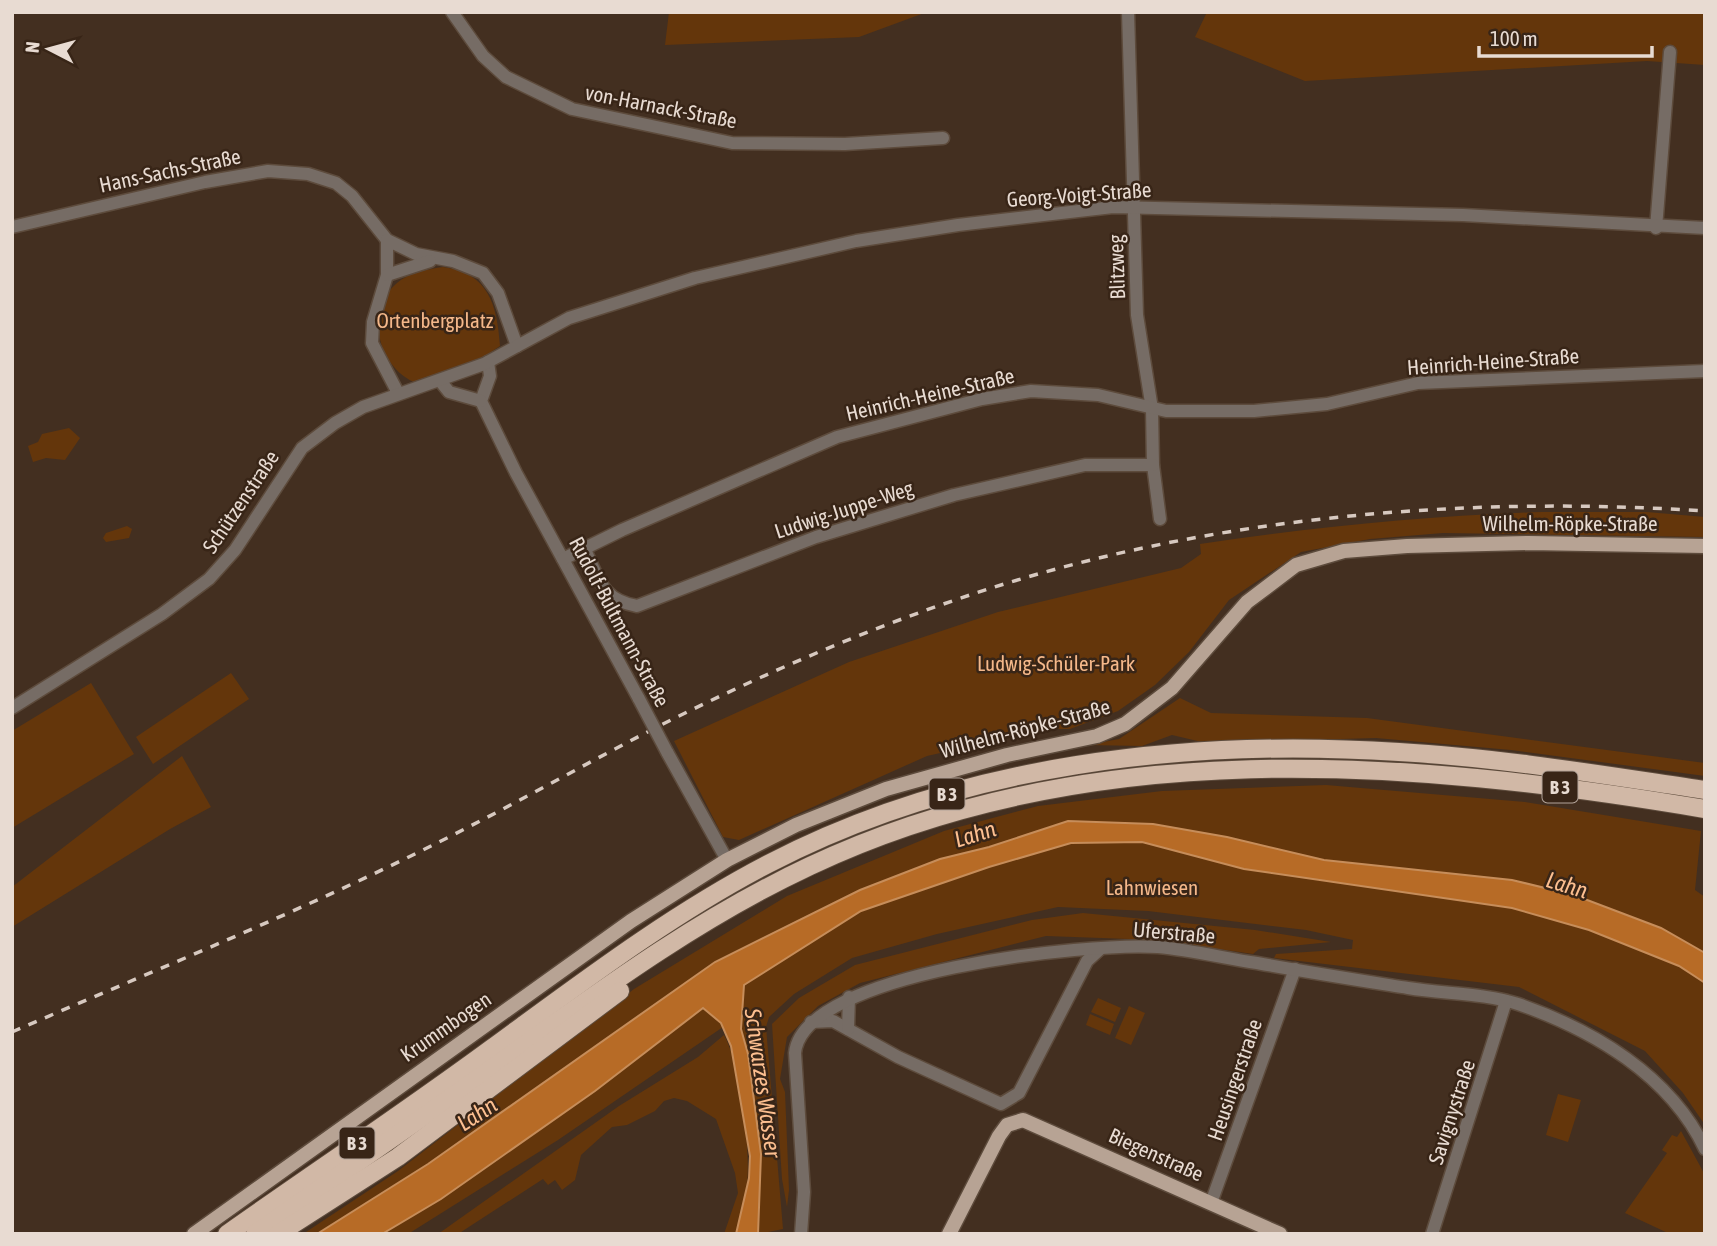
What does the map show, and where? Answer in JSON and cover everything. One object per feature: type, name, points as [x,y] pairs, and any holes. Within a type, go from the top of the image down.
[{"type":"highway","name":"B 3","points":[[278,1234],[375,1173],[625,952],[769,863],[920,802],[1005,779],[1162,754],[1337,749],[1530,764],[1705,790]]},
{"type":"highway","name":"B 3","points":[[255,1234],[653,955],[741,902],[842,852],[931,819],[1048,790],[1163,773],[1332,769],[1444,775],[1563,787],[1705,809]]},
{"type":"highway","name":"B 3","points":[[1676,804],[1705,816]]},
{"type":"highway","name":"B 3","points":[[227,1234],[496,1064]]},
{"type":"main road","name":"Wilhelm-Röpke-Straße","points":[[727,860],[796,825],[886,789],[1007,755],[1097,736],[1125,724],[1172,688],[1238,612],[1267,585],[1296,565],[1322,555],[1359,549],[1420,545],[1705,546]]},
{"type":"main road","name":"Krummbogen","points":[[194,1234],[631,922],[727,860]]},
{"type":"main road","name":"Biegenstraße","points":[[949,1234],[999,1136],[1014,1121],[1033,1122],[1280,1234]]},
{"type":"street","name":"von-Harnack-Straße","points":[[452,12],[483,55],[506,77],[572,109],[732,143],[845,145],[943,138]]},
{"type":"street","name":"Blitzweg","points":[[1128,12],[1137,315],[1152,409],[1153,465],[1160,519]]},
{"type":"street","points":[[1656,228],[1670,52]]},
{"type":"street","name":"Hans-Sachs-Straße","points":[[15,225],[205,182],[268,171],[327,179],[352,195],[387,240]]},
{"type":"street","name":"Georg-Voigt-Straße","points":[[517,346],[569,318],[695,278],[856,241],[971,223],[1134,208],[1463,215],[1656,228],[1705,228]]},
{"type":"street","points":[[387,240],[416,254],[437,259],[463,264],[483,273],[498,293],[517,346],[441,382],[398,393],[372,343],[373,322],[387,275],[387,240]]},
{"type":"street","points":[[387,275],[411,264],[437,259]]},
{"type":"street","points":[[441,382],[449,392],[481,401],[490,376],[488,362]]},
{"type":"street","name":"Heinrich-Heine-Straße","points":[[563,559],[837,437],[982,399],[1031,391],[1098,394],[1122,398],[1152,409],[1213,412],[1289,409],[1327,404],[1418,383],[1705,371]]},
{"type":"street","name":"Schützenstraße","points":[[12,708],[130,635],[209,579],[235,551],[302,447],[335,423],[398,393]]},
{"type":"street","name":"Rudolf-Bultmann-Straße","points":[[481,401],[563,559],[727,860]]},
{"type":"street","name":"Ludwig-Juppe-Weg","points":[[584,548],[607,594],[618,603],[637,606],[816,537],[954,495],[1085,465],[1153,465]]},
{"type":"street","name":"Uferstraße","points":[[801,1234],[804,1192],[795,1049],[811,1022],[822,1011],[849,997],[995,959],[1070,950],[1156,947],[1506,1001],[1581,1031],[1612,1047],[1684,1112],[1705,1149]]},
{"type":"street","points":[[1070,950],[1080,962],[1081,974]]},
{"type":"street","points":[[811,1022],[833,1021],[909,1063],[991,1101],[1004,1103],[1019,1093],[1087,961],[1099,950]]},
{"type":"street","name":"Heusingerstraße","points":[[1211,1203],[1295,969]]},
{"type":"street","points":[[848,1029],[849,997]]},
{"type":"street","name":"Savignystraße","points":[[1432,1234],[1506,1001]]},
{"type":"green space","points":[[669,12],[927,12],[859,37],[665,45]]},
{"type":"green space","points":[[1207,12],[1705,12],[1705,65],[1647,61],[1305,81],[1195,37]]},
{"type":"green space","name":"Ortenbergplatz","points":[[443,267],[471,276],[488,293],[496,317],[500,346],[482,358],[414,382],[392,364],[384,351],[378,322],[381,308],[397,283],[419,272]]},
{"type":"green space","points":[[69,428],[80,438],[65,460],[46,458],[33,462],[28,446],[38,442],[42,434]]},
{"type":"green space","name":"Ludwig-Schüler-Park","points":[[1542,512],[1647,512],[1705,517],[1705,537],[1443,533],[1370,539],[1301,552],[1229,600],[1189,652],[1155,685],[1118,711],[1070,729],[1047,729],[927,756],[739,840],[723,837],[674,741],[849,662],[998,612],[1181,568],[1201,554],[1200,544],[1371,523]]},
{"type":"green space","points":[[127,526],[132,529],[129,538],[106,542],[103,538],[106,533]]},
{"type":"green space","points":[[231,673],[249,699],[153,764],[136,737]]},
{"type":"green space","points":[[91,683],[134,754],[12,828],[12,731]]},
{"type":"green space","points":[[1180,698],[1211,713],[1367,718],[1705,763],[1705,776],[1511,750],[1376,738],[1206,743],[1172,735],[1142,746],[1087,745],[1119,739]]},
{"type":"green space","points":[[182,756],[211,807],[170,829],[12,927],[12,887]]},
{"type":"green space","points":[[1326,785],[1525,802],[1701,831],[1695,890],[1705,897],[1705,953],[1661,928],[1574,895],[1512,880],[1324,860],[1227,837],[1153,824],[1068,821],[989,847],[940,859],[860,890],[715,962],[428,1164],[317,1234],[303,1234],[398,1171],[634,989],[787,896],[944,831],[1038,806],[1162,791]]},
{"type":"green space","name":"Lahnwiesen","points":[[1142,842],[1244,869],[1512,908],[1589,930],[1679,966],[1705,983],[1705,1125],[1683,1093],[1645,1051],[1519,987],[1274,958],[1276,954],[1352,949],[1353,940],[1306,930],[1148,911],[1058,907],[937,934],[852,958],[794,994],[769,1017],[766,1027],[783,1229],[758,1234],[761,1154],[748,1054],[741,1029],[744,985],[861,911],[989,867],[1071,843]]},
{"type":"green space","points":[[1083,913],[1255,930],[1331,942],[1259,949],[1253,954],[1157,940],[1046,936],[860,983],[818,1006],[787,1037],[780,1079],[785,1092],[789,1190],[787,1207],[782,1179],[772,1024],[799,998],[855,965],[1032,920]]},
{"type":"green space","points":[[1098,998],[1121,1008],[1115,1022],[1091,1012]]},
{"type":"green space","points":[[1129,1006],[1145,1013],[1131,1045],[1115,1038]]},
{"type":"green space","points":[[703,1008],[722,1023],[723,1027],[558,1140],[408,1234],[382,1234],[506,1154]]},
{"type":"green space","points":[[1090,1014],[1114,1024],[1110,1035],[1086,1025]]},
{"type":"green space","points":[[724,1035],[738,1076],[748,1165],[743,1216],[736,1234],[724,1234],[738,1193],[735,1173],[716,1119],[687,1101],[674,1098],[664,1101],[655,1111],[627,1125],[612,1127],[581,1155],[575,1180],[562,1190],[555,1180],[548,1185],[543,1179],[458,1234],[438,1234],[619,1106],[698,1057]]},
{"type":"green space","points":[[1558,1094],[1581,1100],[1568,1142],[1546,1135]]},
{"type":"green space","points":[[1681,1131],[1705,1175],[1705,1234],[1670,1234],[1625,1213],[1667,1153],[1662,1150],[1672,1135],[1677,1137]]},
{"type":"shaded area","points":[[1068,821],[1153,824],[1227,837],[1324,860],[1512,880],[1574,895],[1661,928],[1705,953],[1705,983],[1679,966],[1589,930],[1512,908],[1244,869],[1142,842],[1071,843],[989,867],[861,911],[744,985],[741,1029],[748,1054],[761,1154],[758,1234],[736,1234],[749,1178],[750,1156],[731,1046],[721,1023],[703,1008],[595,1091],[441,1199],[382,1234],[317,1234],[428,1164],[715,962],[860,890],[940,859],[989,847]]},
{"type":"railway","points":[[12,1032],[228,940],[389,867],[665,723],[740,687],[855,637],[973,594],[1061,568],[1151,546],[1334,518],[1520,506],[1705,511]]},
{"type":"water label","name":"Lahn","points":[[975,834]]},
{"type":"water label","name":"Lahn","points":[[1567,885]]},
{"type":"water label","name":"Schwarzes Wasser","points":[[763,1083]]},
{"type":"water label","name":"Lahn","points":[[477,1114]]}]
